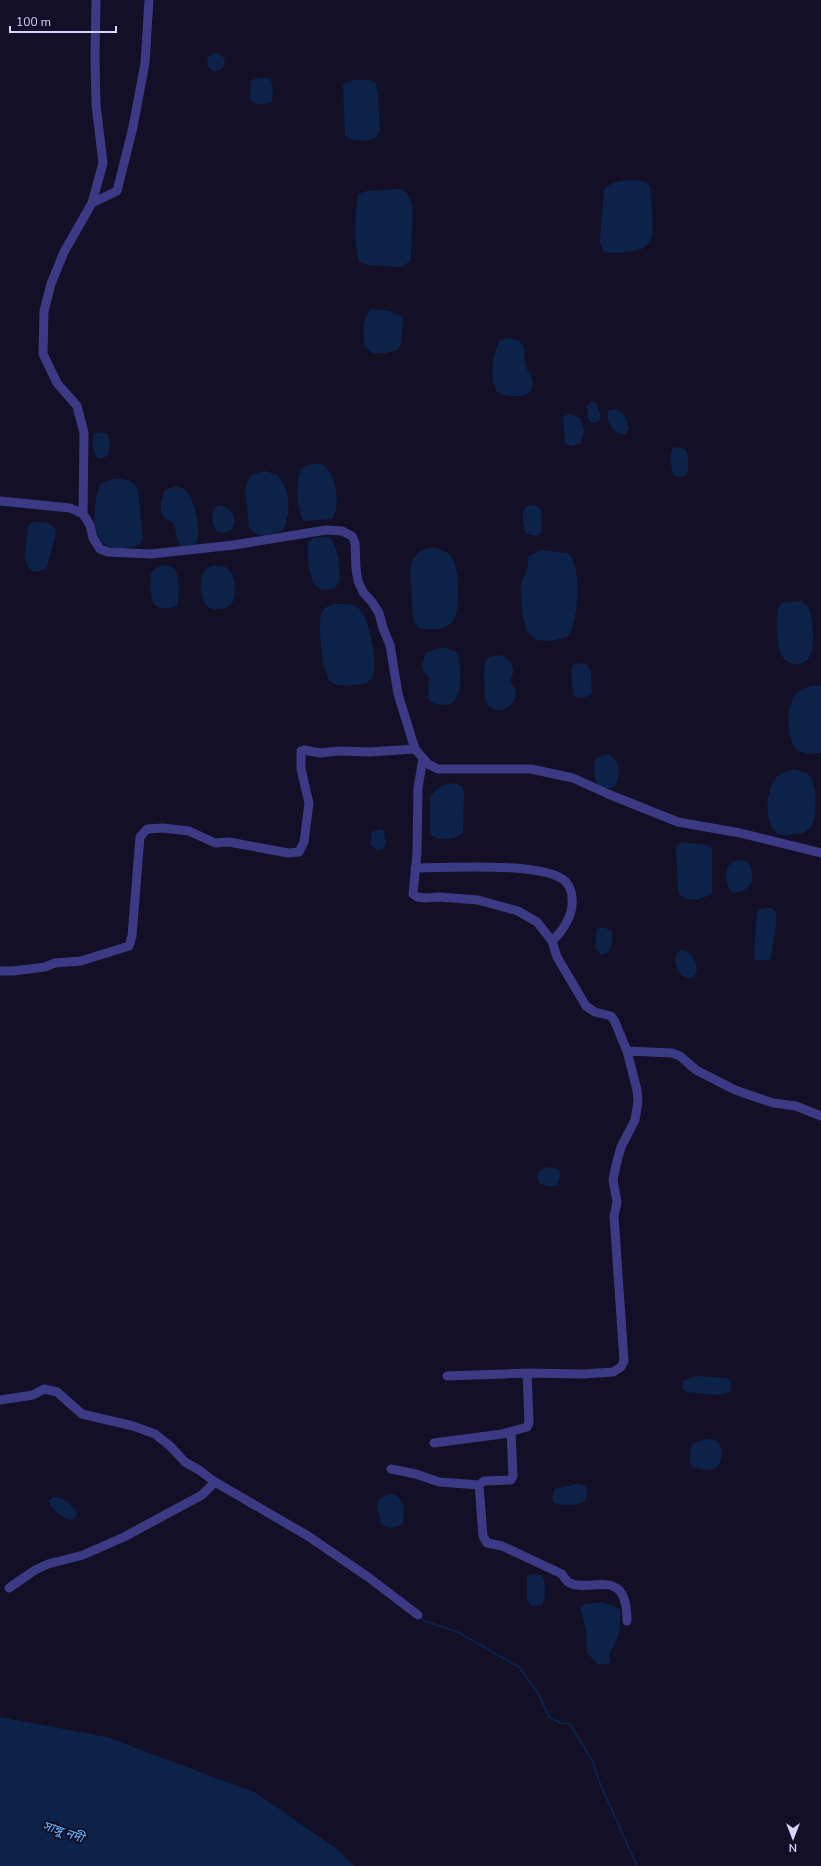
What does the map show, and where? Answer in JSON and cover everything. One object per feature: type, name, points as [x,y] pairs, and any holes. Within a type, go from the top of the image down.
[{"type":"street","points":[[83,514],[84,433],[77,406],[57,383],[43,354],[44,311],[51,284],[64,252],[92,204],[103,163],[96,105],[96,0]]},
{"type":"street","points":[[92,204],[117,191],[133,127],[144,63],[149,0]]},
{"type":"street","points":[[0,501],[70,508],[83,514],[90,525],[93,538],[100,549],[108,552],[151,554],[234,545],[326,530],[342,531],[352,536],[355,543],[358,581],[363,592],[379,613],[390,645],[398,694],[415,749],[428,764],[438,769],[531,769],[573,778],[608,794],[678,822],[740,833],[821,853]]},
{"type":"street","points":[[0,971],[34,969],[55,963],[81,961],[129,946],[132,936],[140,837],[147,829],[163,828],[189,831],[215,843],[229,842],[288,853],[299,852],[304,842],[309,803],[301,769],[301,751],[306,750],[320,753],[339,750],[369,752],[415,749]]},
{"type":"street","points":[[423,758],[418,788],[417,853],[413,894],[417,897],[478,900],[518,911],[537,922],[552,941],[557,957],[586,1006],[595,1012],[611,1016],[615,1022],[627,1051],[638,1090],[635,1120],[621,1147],[613,1180],[616,1193],[614,1216],[624,1361],[621,1367],[613,1372],[584,1374],[527,1373],[447,1376]]},
{"type":"street","points":[[415,868],[512,868],[538,870],[565,881],[571,890],[573,906],[567,922],[552,941]]},
{"type":"street","points":[[627,1051],[672,1053],[680,1056],[696,1070],[735,1090],[773,1103],[796,1106],[821,1116]]},
{"type":"street","points":[[434,1443],[512,1432],[527,1427],[529,1422],[527,1373]]},
{"type":"street","points":[[0,1400],[33,1395],[44,1389],[57,1392],[82,1414],[133,1426],[155,1434],[170,1446],[185,1462],[215,1482],[308,1536],[368,1577],[418,1615]]},
{"type":"street","points":[[512,1432],[512,1480],[484,1481],[479,1486],[483,1536],[487,1543],[502,1546],[562,1574],[568,1582],[580,1585],[612,1585],[619,1590],[625,1601],[628,1621]]},
{"type":"street","points":[[391,1469],[416,1474],[439,1482],[479,1486]]},
{"type":"street","points":[[9,1588],[35,1570],[48,1564],[83,1555],[124,1537],[202,1495],[215,1482]]},
{"type":"water","points":[[216,53],[222,56],[225,62],[222,68],[216,71],[210,68],[207,62],[210,56]]},
{"type":"water","points":[[256,78],[267,78],[271,80],[273,88],[272,101],[270,103],[261,104],[250,100],[251,81]]},
{"type":"water","points":[[352,80],[370,80],[376,83],[380,130],[375,138],[356,140],[347,138],[345,135],[343,84]]},
{"type":"water","points":[[635,180],[646,182],[650,187],[653,223],[649,243],[642,249],[635,251],[615,253],[604,252],[600,240],[604,190],[610,184]]},
{"type":"water","points":[[400,189],[409,196],[412,208],[413,221],[410,261],[401,267],[367,265],[359,262],[355,228],[358,194],[367,191]]},
{"type":"water","points":[[372,309],[390,311],[403,317],[401,344],[397,350],[387,353],[372,353],[365,347],[363,332],[364,322],[368,313]]},
{"type":"water","points":[[510,338],[517,340],[523,345],[526,367],[532,379],[533,386],[531,391],[522,396],[499,394],[495,389],[493,382],[492,367],[497,346],[500,340]]},
{"type":"water","points":[[592,401],[596,403],[600,413],[600,420],[596,423],[591,423],[588,418],[587,406]]},
{"type":"water","points":[[615,409],[621,412],[626,419],[629,428],[626,434],[615,431],[608,420],[608,411]]},
{"type":"water","points":[[571,414],[580,418],[584,430],[581,443],[572,446],[565,444],[563,418],[566,415]]},
{"type":"water","points":[[99,432],[108,434],[110,446],[108,455],[103,458],[96,456],[93,448],[94,434]]},
{"type":"water","points":[[676,447],[685,449],[688,458],[686,475],[680,477],[674,475],[670,462],[671,451]]},
{"type":"water","points":[[321,464],[326,468],[334,481],[337,498],[335,513],[332,519],[304,521],[298,504],[297,488],[299,474],[305,467]]},
{"type":"water","points":[[266,471],[277,475],[282,482],[287,495],[288,510],[286,524],[283,530],[265,536],[257,534],[249,527],[245,488],[250,476]]},
{"type":"water","points":[[112,479],[124,479],[130,481],[138,490],[143,539],[140,544],[124,549],[112,548],[103,543],[98,534],[95,523],[95,510],[100,484]]},
{"type":"water","points":[[172,487],[180,487],[184,489],[188,493],[194,507],[198,523],[198,539],[196,544],[192,546],[180,545],[174,524],[163,516],[161,505],[165,490]]},
{"type":"water","points":[[218,505],[230,510],[233,516],[234,526],[231,530],[225,533],[217,532],[212,518],[213,511]]},
{"type":"water","points":[[535,505],[541,509],[542,531],[537,536],[526,534],[523,519],[523,512],[527,506]]},
{"type":"water","points":[[37,522],[52,525],[56,533],[47,567],[41,571],[29,570],[25,559],[28,527],[31,523]]},
{"type":"water","points":[[330,537],[335,545],[340,577],[339,582],[333,589],[320,589],[312,579],[310,572],[308,543],[313,538]]},
{"type":"water","points":[[433,547],[450,555],[456,566],[458,584],[458,599],[455,616],[452,622],[440,629],[419,628],[413,619],[410,569],[412,560],[420,551]]},
{"type":"water","points":[[541,550],[568,553],[573,560],[576,570],[578,593],[575,618],[569,636],[548,641],[541,641],[529,634],[523,618],[522,606],[521,584],[527,570],[528,557]]},
{"type":"water","points":[[163,565],[170,566],[177,573],[179,588],[177,606],[160,608],[152,601],[150,588],[151,573],[156,568]]},
{"type":"water","points":[[224,566],[231,572],[233,577],[235,591],[233,601],[225,608],[212,609],[206,605],[202,597],[202,577],[206,569],[210,567]]},
{"type":"water","points":[[801,601],[808,606],[812,622],[812,650],[809,658],[803,663],[793,664],[785,660],[779,649],[777,631],[778,608],[782,603]]},
{"type":"water","points":[[335,604],[356,606],[366,620],[372,640],[374,669],[372,677],[364,684],[343,686],[333,683],[327,676],[321,647],[320,626],[322,612],[324,609]]},
{"type":"water","points":[[438,648],[445,648],[457,652],[459,663],[459,691],[454,701],[446,705],[439,705],[430,702],[428,697],[429,678],[423,671],[422,665],[426,653]]},
{"type":"water","points":[[502,655],[511,663],[513,673],[510,681],[516,692],[513,702],[510,705],[502,710],[497,710],[488,705],[485,699],[484,668],[488,657]]},
{"type":"water","points":[[574,663],[586,664],[591,671],[592,693],[585,697],[578,698],[573,695],[571,669]]},
{"type":"water","points":[[815,685],[821,686],[821,753],[812,754],[799,752],[793,745],[788,724],[791,702],[794,697],[801,690]]},
{"type":"water","points":[[609,754],[615,760],[619,773],[615,786],[605,790],[597,785],[594,773],[595,759],[602,755]]},
{"type":"water","points":[[794,769],[807,773],[814,785],[816,802],[814,818],[812,825],[804,832],[780,835],[774,831],[770,824],[768,815],[768,796],[774,780],[784,772]]},
{"type":"water","points":[[454,783],[462,786],[464,794],[463,833],[451,839],[434,837],[430,830],[430,797],[440,787],[446,784]]},
{"type":"water","points":[[380,829],[384,831],[386,843],[383,849],[377,850],[371,846],[371,834],[373,831]]},
{"type":"water","points":[[684,842],[706,845],[712,848],[712,893],[699,899],[694,900],[685,898],[678,891],[676,849],[677,845]]},
{"type":"water","points":[[744,860],[749,863],[751,869],[751,883],[745,890],[733,893],[728,887],[726,880],[728,866],[735,861]]},
{"type":"water","points":[[772,908],[776,912],[771,958],[769,960],[755,960],[754,951],[757,913],[760,909]]},
{"type":"water","points":[[603,927],[612,931],[612,943],[609,952],[601,955],[595,948],[597,929]]},
{"type":"water","points":[[682,950],[692,955],[694,958],[697,972],[692,978],[684,977],[677,969],[675,957],[678,952]]},
{"type":"water","points":[[549,1167],[559,1170],[560,1175],[558,1185],[551,1187],[540,1184],[537,1175],[538,1172]]},
{"type":"water","points":[[696,1376],[728,1378],[731,1382],[730,1392],[716,1395],[687,1392],[683,1389],[683,1381]]},
{"type":"water","points":[[705,1439],[715,1440],[722,1451],[719,1464],[711,1470],[693,1468],[690,1462],[692,1444]]},
{"type":"water","points":[[577,1484],[585,1486],[588,1490],[585,1501],[578,1504],[569,1505],[561,1505],[553,1502],[553,1493],[555,1489]]},
{"type":"water","points":[[389,1494],[398,1497],[404,1510],[402,1525],[391,1528],[381,1524],[377,1506],[379,1499]]},
{"type":"water","points":[[52,1497],[63,1499],[70,1504],[77,1513],[75,1518],[72,1520],[69,1519],[55,1510],[49,1501]]},
{"type":"water","points":[[532,1574],[542,1575],[543,1578],[545,1594],[542,1605],[532,1606],[527,1600],[527,1576]]},
{"type":"water","points":[[603,1602],[620,1609],[620,1622],[619,1633],[609,1654],[611,1663],[599,1665],[587,1653],[586,1630],[580,1607],[585,1604]]},
{"type":"water","name":"সাঙ্গু নদী","points":[[0,1717],[107,1737],[256,1793],[337,1849],[354,1866],[0,1866]]},
{"type":"waterway","points":[[421,1617],[424,1621],[456,1631],[519,1667],[538,1693],[549,1717],[561,1723],[570,1724],[593,1762],[599,1781],[637,1866]]}]
